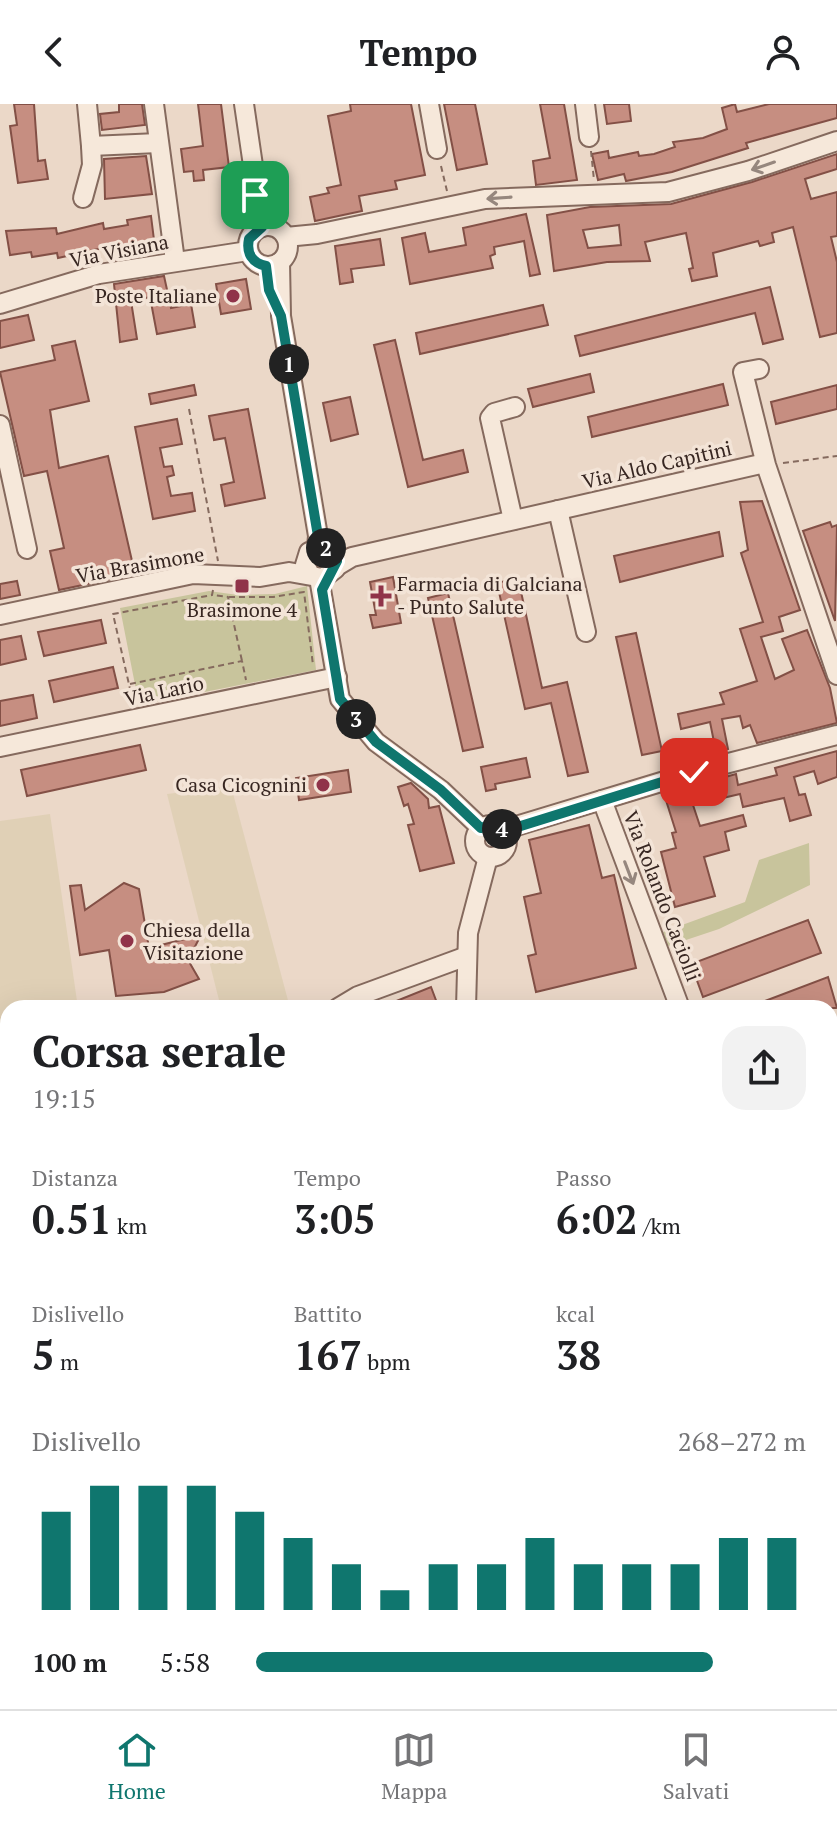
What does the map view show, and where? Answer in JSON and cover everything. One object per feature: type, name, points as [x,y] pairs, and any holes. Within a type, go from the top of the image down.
[{"type":"street","points":[[83,198],[92,165],[87,104]]},
{"type":"street","points":[[154,104],[175,261]]},
{"type":"street","points":[[244,104],[262,227]]},
{"type":"street","points":[[429,104],[437,149]]},
{"type":"street","points":[[585,104],[589,137]]},
{"type":"street","points":[[286,237],[485,199],[646,195],[699,185],[837,141]]},
{"type":"street","points":[[91,146],[158,143]]},
{"type":"street","points":[[273,264],[255,261],[248,251],[249,239],[262,227],[279,229],[286,237],[288,248],[273,264],[269,290],[281,316],[324,562],[340,699],[376,742],[441,790],[481,828]]},
{"type":"street","name":"Via Visiana","points":[[0,304],[99,274],[248,251]]},
{"type":"street","points":[[759,369],[743,372],[766,464],[837,675]]},
{"type":"street","points":[[513,520],[490,418],[494,413],[515,407]]},
{"type":"street","points":[[0,425],[8,502],[27,549]]},
{"type":"street","name":"Via Aldo Capitini","points":[[324,562],[766,464]]},
{"type":"street","points":[[558,510],[586,632]]},
{"type":"street","name":"Via Brasimone","points":[[0,615],[193,574],[260,577],[324,562]]},
{"type":"street","name":"Via Lario","points":[[0,747],[337,677]]},
{"type":"street","points":[[481,828],[495,825],[503,830],[837,735]]},
{"type":"street","name":"Via Rolando Caciolli","points":[[602,800],[677,1000]]},
{"type":"street","points":[[481,828],[475,844],[488,857]]},
{"type":"street","points":[[488,857],[505,849],[503,830]]},
{"type":"street","points":[[466,1000],[468,933],[488,857]]},
{"type":"street","points":[[351,1000],[467,956]]},
{"type":"path","points":[[589,137],[596,197]]},
{"type":"path","points":[[437,149],[450,206]]},
{"type":"path","points":[[189,409],[218,574],[212,595]]},
{"type":"path","points":[[766,464],[837,456]]},
{"type":"path","points":[[136,719],[113,614],[212,595],[273,597],[304,592],[313,675]]},
{"type":"path","points":[[228,597],[248,691]]},
{"type":"path","points":[[130,684],[242,661]]},
{"type":"shaded area","points":[[307,586],[316,670],[139,705],[120,608],[209,591],[238,595],[275,594]]},
{"type":"shaded area","points":[[231,786],[288,1000],[219,1000],[167,794]]},
{"type":"shaded area","points":[[50,814],[77,1000],[0,1000],[0,821]]},
{"type":"shaded area","points":[[809,843],[810,885],[719,929],[668,946],[663,932],[745,902],[759,860]]},
{"type":"building","points":[[14,104],[34,104],[38,161],[45,160],[48,179],[18,183],[10,126],[17,125]]},
{"type":"building","points":[[119,104],[142,104],[145,125],[102,130],[100,114],[119,112]]},
{"type":"building","points":[[198,104],[221,104],[229,167],[203,170],[204,180],[194,181],[193,171],[184,172],[181,149],[203,146]]},
{"type":"building","points":[[350,104],[411,104],[425,175],[395,181],[397,189],[359,196],[362,211],[315,221],[310,197],[329,193],[327,188],[341,185],[328,116],[351,111]]},
{"type":"building","points":[[444,104],[475,104],[487,164],[457,170]]},
{"type":"building","points":[[540,104],[564,104],[577,180],[536,185],[533,161],[550,158]]},
{"type":"building","points":[[604,104],[629,104],[631,121],[607,124]]},
{"type":"building","points":[[735,104],[737,112],[769,104],[837,104],[837,118],[746,143],[748,148],[672,172],[626,181],[624,174],[598,180],[592,154],[608,151],[609,158],[638,152],[639,156],[654,154],[675,147],[673,142],[703,138],[727,129],[722,108]]},
{"type":"building","points":[[837,154],[837,169],[805,179],[811,199],[837,192],[837,236],[831,237],[837,262],[837,333],[820,337],[793,227],[772,233],[774,242],[760,246],[758,241],[713,253],[717,276],[692,281],[689,269],[693,268],[686,233],[645,242],[650,261],[607,262],[554,271],[547,215],[590,207],[671,204]],"holes":[[[619,225],[621,245],[588,248],[583,230]]]},
{"type":"building","points":[[146,156],[152,194],[105,199],[104,159]]},
{"type":"building","points":[[526,214],[540,274],[530,276],[524,241],[494,247],[495,254],[490,256],[493,268],[410,284],[402,238],[425,233],[429,252],[466,245],[463,228]]},
{"type":"building","points":[[151,216],[154,240],[129,244],[130,247],[104,251],[103,248],[58,258],[57,253],[32,257],[31,252],[10,255],[6,231],[56,228],[57,234],[103,223],[104,229],[128,225],[127,220]]},
{"type":"building","points":[[380,239],[384,265],[351,269],[353,282],[340,284],[335,246]]},
{"type":"building","points":[[164,276],[171,308],[191,304],[195,327],[157,334],[150,297],[131,301],[137,339],[120,342],[114,284]]},
{"type":"building","name":"Poste Italiane","points":[[246,279],[251,309],[221,314],[216,284]]},
{"type":"building","points":[[770,287],[783,339],[763,344],[755,313],[580,356],[575,336]]},
{"type":"building","points":[[543,305],[548,325],[420,354],[416,333]]},
{"type":"building","points":[[28,315],[34,340],[0,348],[0,321]]},
{"type":"building","points":[[395,340],[423,460],[463,450],[468,472],[408,487],[374,345]]},
{"type":"building","points":[[75,341],[89,401],[50,410],[59,468],[108,456],[135,574],[59,590],[50,551],[64,548],[47,471],[24,476],[0,372],[55,360],[52,346]]},
{"type":"building","points":[[590,374],[594,392],[533,407],[528,389]]},
{"type":"building","points":[[723,384],[728,405],[592,437],[588,417]]},
{"type":"building","points":[[194,385],[196,395],[151,404],[149,394]]},
{"type":"building","points":[[837,385],[837,409],[776,424],[771,402]]},
{"type":"building","points":[[350,397],[358,434],[331,441],[323,403]]},
{"type":"building","points":[[248,409],[265,498],[225,506],[221,485],[234,482],[225,438],[214,440],[209,416]]},
{"type":"building","points":[[177,419],[182,444],[160,448],[164,467],[172,466],[174,475],[167,477],[171,496],[192,493],[195,511],[153,519],[135,427]]},
{"type":"building","points":[[762,501],[800,610],[779,617],[783,631],[761,637],[775,679],[794,670],[782,639],[807,630],[830,688],[837,723],[757,743],[750,725],[743,728],[740,716],[722,719],[728,749],[716,752],[710,722],[681,729],[678,714],[724,704],[720,693],[757,681],[740,629],[763,622],[741,553],[748,550],[740,502]]},
{"type":"building","points":[[830,522],[832,527],[837,525],[835,621],[803,531]]},
{"type":"building","points":[[719,532],[723,556],[620,582],[614,556]]},
{"type":"building","points":[[393,577],[401,623],[373,628],[370,615],[376,615],[370,582]]},
{"type":"building","points":[[518,578],[542,688],[567,682],[588,772],[568,776],[551,703],[525,709],[497,583]]},
{"type":"building","points":[[17,581],[20,595],[0,599],[0,584]]},
{"type":"building","points":[[448,593],[483,747],[463,751],[428,598]]},
{"type":"building","points":[[101,620],[106,643],[44,656],[38,632]]},
{"type":"building","points":[[636,633],[662,751],[642,755],[616,637]]},
{"type":"building","points":[[21,636],[26,659],[0,665],[0,640]]},
{"type":"building","points":[[113,667],[118,688],[54,702],[49,681]]},
{"type":"building","points":[[33,695],[37,718],[0,726],[0,701]]},
{"type":"building","points":[[140,745],[146,770],[27,796],[21,770]]},
{"type":"building","points":[[837,751],[837,777],[818,784],[814,771],[794,777],[799,795],[805,794],[811,815],[790,821],[784,798],[743,807],[740,794],[693,805],[700,826],[743,815],[746,826],[725,832],[729,850],[704,857],[715,896],[675,907],[661,852],[676,848],[672,833],[676,832],[664,794],[736,774],[738,785],[777,775],[775,768]]},
{"type":"building","points":[[526,758],[530,777],[495,784],[496,789],[486,791],[481,767]]},
{"type":"building","name":"Casa Cicognini","points":[[348,770],[351,792],[299,800],[296,778]]},
{"type":"building","points":[[411,783],[428,799],[429,808],[439,806],[454,863],[420,871],[408,825],[414,824],[408,804],[404,806],[398,787]]},
{"type":"building","points":[[589,825],[602,878],[614,875],[636,968],[536,992],[528,956],[536,954],[524,897],[541,893],[529,840]]},
{"type":"building","name":"Chiesa della Visitazione","points":[[124,883],[139,889],[149,948],[201,935],[188,960],[199,979],[164,992],[116,996],[109,950],[80,955],[70,886],[81,885],[85,910]]},
{"type":"building","points":[[808,920],[821,953],[703,997],[691,964]]},
{"type":"building","points":[[828,977],[835,1000],[767,1000]]},
{"type":"building","points":[[431,987],[436,1000],[399,1000]]},
{"type":"place","name":"Poste Italiane","points":[[233,296]]},
{"type":"place","name":"Brasimone 4","points":[[242,586]]},
{"type":"place","name":"Farmacia di Galciana - Punto Salute","points":[[381,596]]},
{"type":"place","name":"Casa Cicognini","points":[[323,785]]},
{"type":"place","name":"Chiesa della Visitazione","points":[[127,941]]},
{"type":"route","points":[[255,195],[262,227],[249,239],[248,251],[255,261],[266,266],[269,290],[281,316],[318,536],[337,561],[322,590],[340,699],[376,742],[441,790],[481,828],[495,825],[508,830],[694,772]]}]
